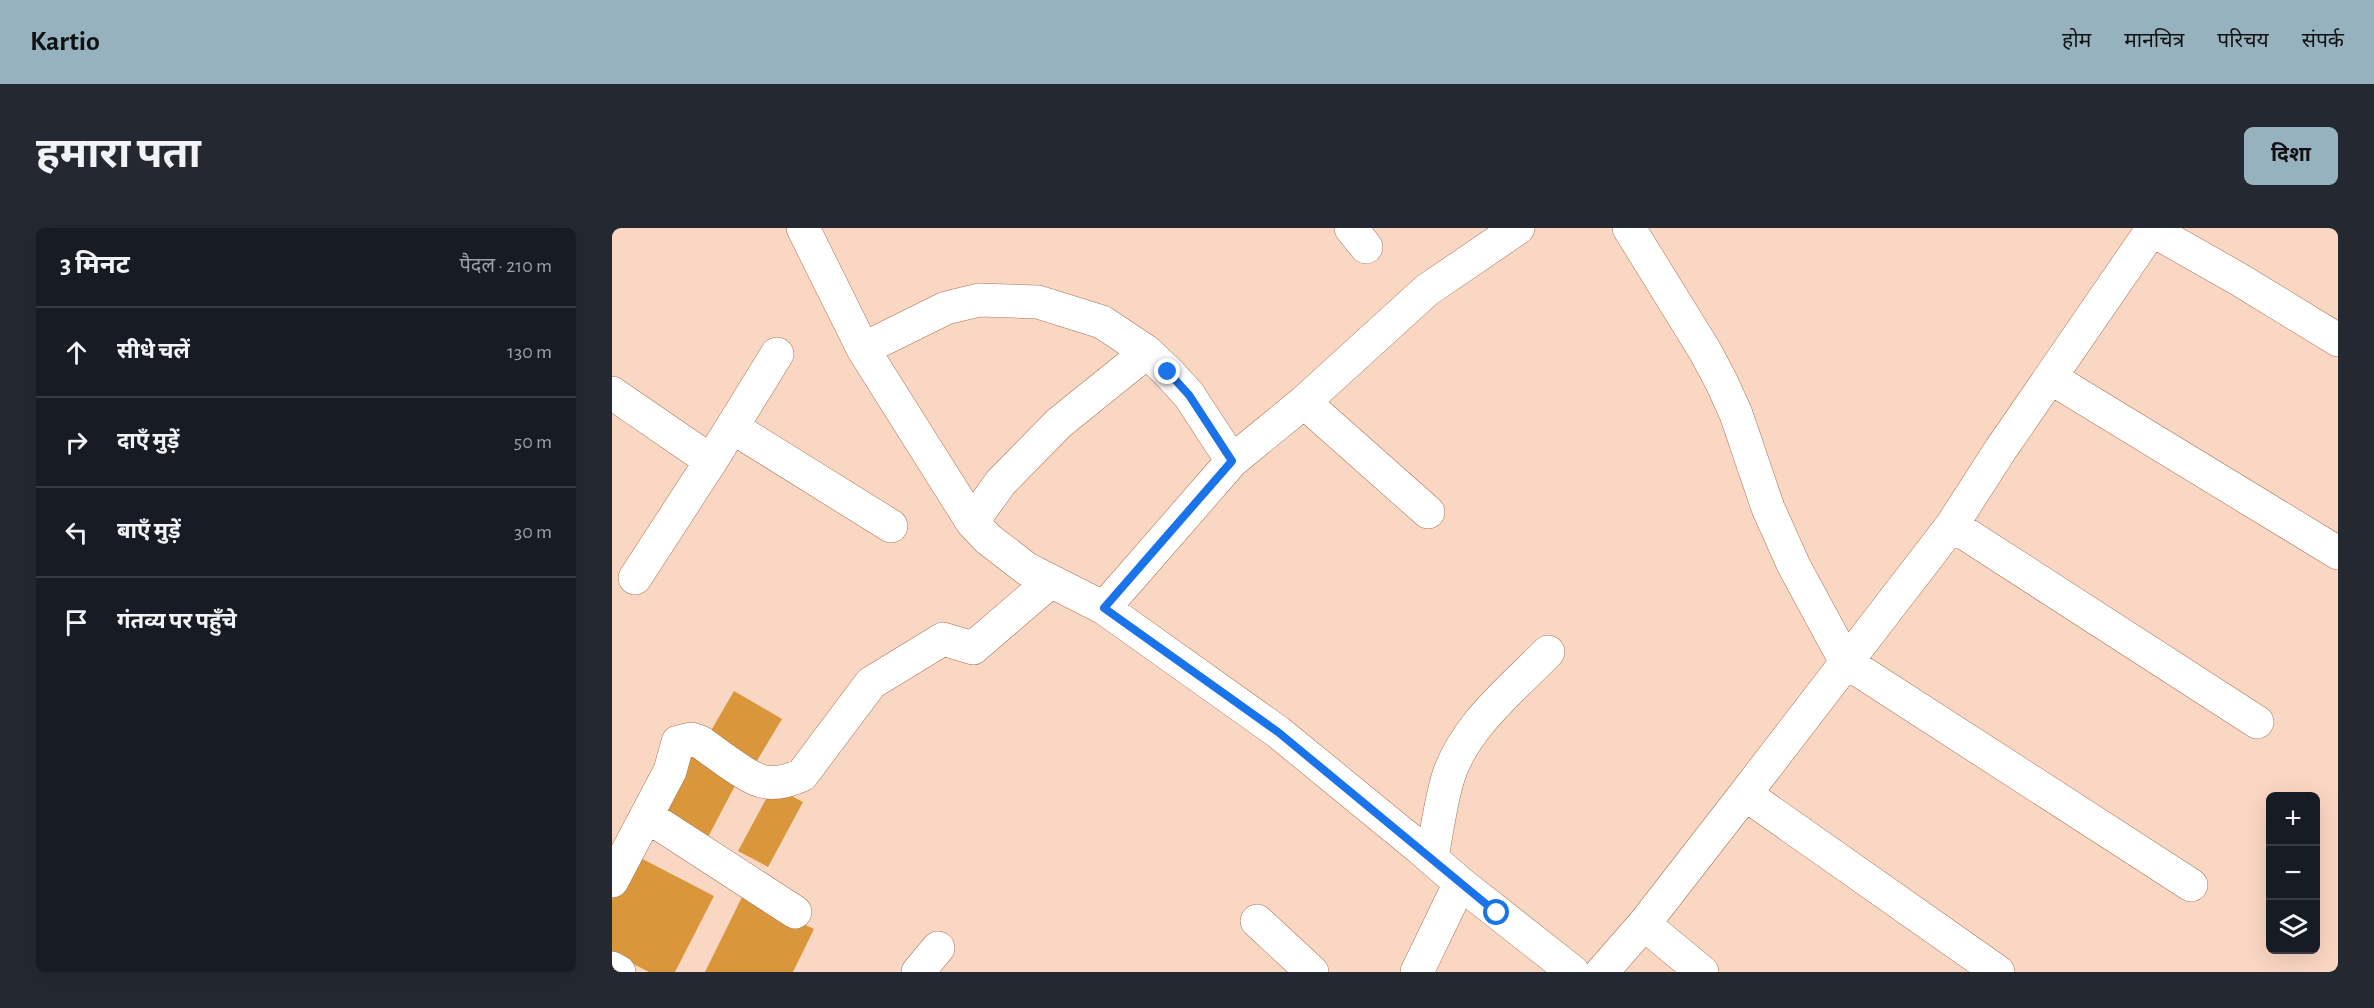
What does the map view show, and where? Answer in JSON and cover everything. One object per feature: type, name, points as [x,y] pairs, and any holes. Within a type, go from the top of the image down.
[{"type":"street","points":[[802,228],[863,349],[972,522],[988,539],[1027,569],[1104,608],[1278,732],[1460,883],[1573,972]]},
{"type":"street","points":[[1104,608],[1232,461],[1304,402],[1427,290],[1518,228]]},
{"type":"street","points":[[1629,228],[1653,263],[1718,375],[1736,414],[1768,508],[1785,547],[1846,662],[2191,885]]},
{"type":"street","points":[[1602,972],[1644,924],[1952,525],[2001,449],[2152,229],[2338,340]]},
{"type":"street","points":[[863,349],[946,308],[979,300],[1038,302],[1102,322],[1147,352],[1189,395],[1232,461]]},
{"type":"street","points":[[972,522],[1001,482],[1059,423],[1147,352]]},
{"type":"street","points":[[635,578],[777,354]]},
{"type":"street","points":[[2051,378],[2338,553]]},
{"type":"street","points":[[612,393],[711,461]]},
{"type":"street","points":[[1304,402],[1428,512]]},
{"type":"street","points":[[732,427],[891,526]]},
{"type":"street","points":[[1952,525],[2257,722]]},
{"type":"street","points":[[612,881],[670,771],[678,742],[691,739],[700,742],[754,778],[766,782],[780,782],[802,775],[871,683],[943,639],[973,648],[1051,581]]},
{"type":"street","points":[[1432,859],[1447,780],[1457,756],[1472,732],[1548,652]]},
{"type":"street","points":[[1745,794],[1998,972]]},
{"type":"street","points":[[647,816],[795,912]]},
{"type":"street","points":[[1417,972],[1460,883]]},
{"type":"street","points":[[1257,921],[1312,972]]},
{"type":"street","points":[[1644,924],[1702,972]]},
{"type":"street","points":[[612,968],[619,972]]},
{"type":"building","points":[[734,691],[782,719],[752,769],[705,741]]},
{"type":"building","points":[[693,754],[739,778],[707,839],[661,814]]},
{"type":"building","points":[[773,786],[803,802],[768,867],[738,851]]},
{"type":"building","points":[[629,852],[714,896],[675,972],[649,972],[612,953],[612,886]]},
{"type":"building","points":[[743,895],[814,929],[793,972],[705,972]]},
{"type":"route","points":[[1168,372],[1189,395],[1232,461],[1104,608],[1278,732],[1497,913]]}]
